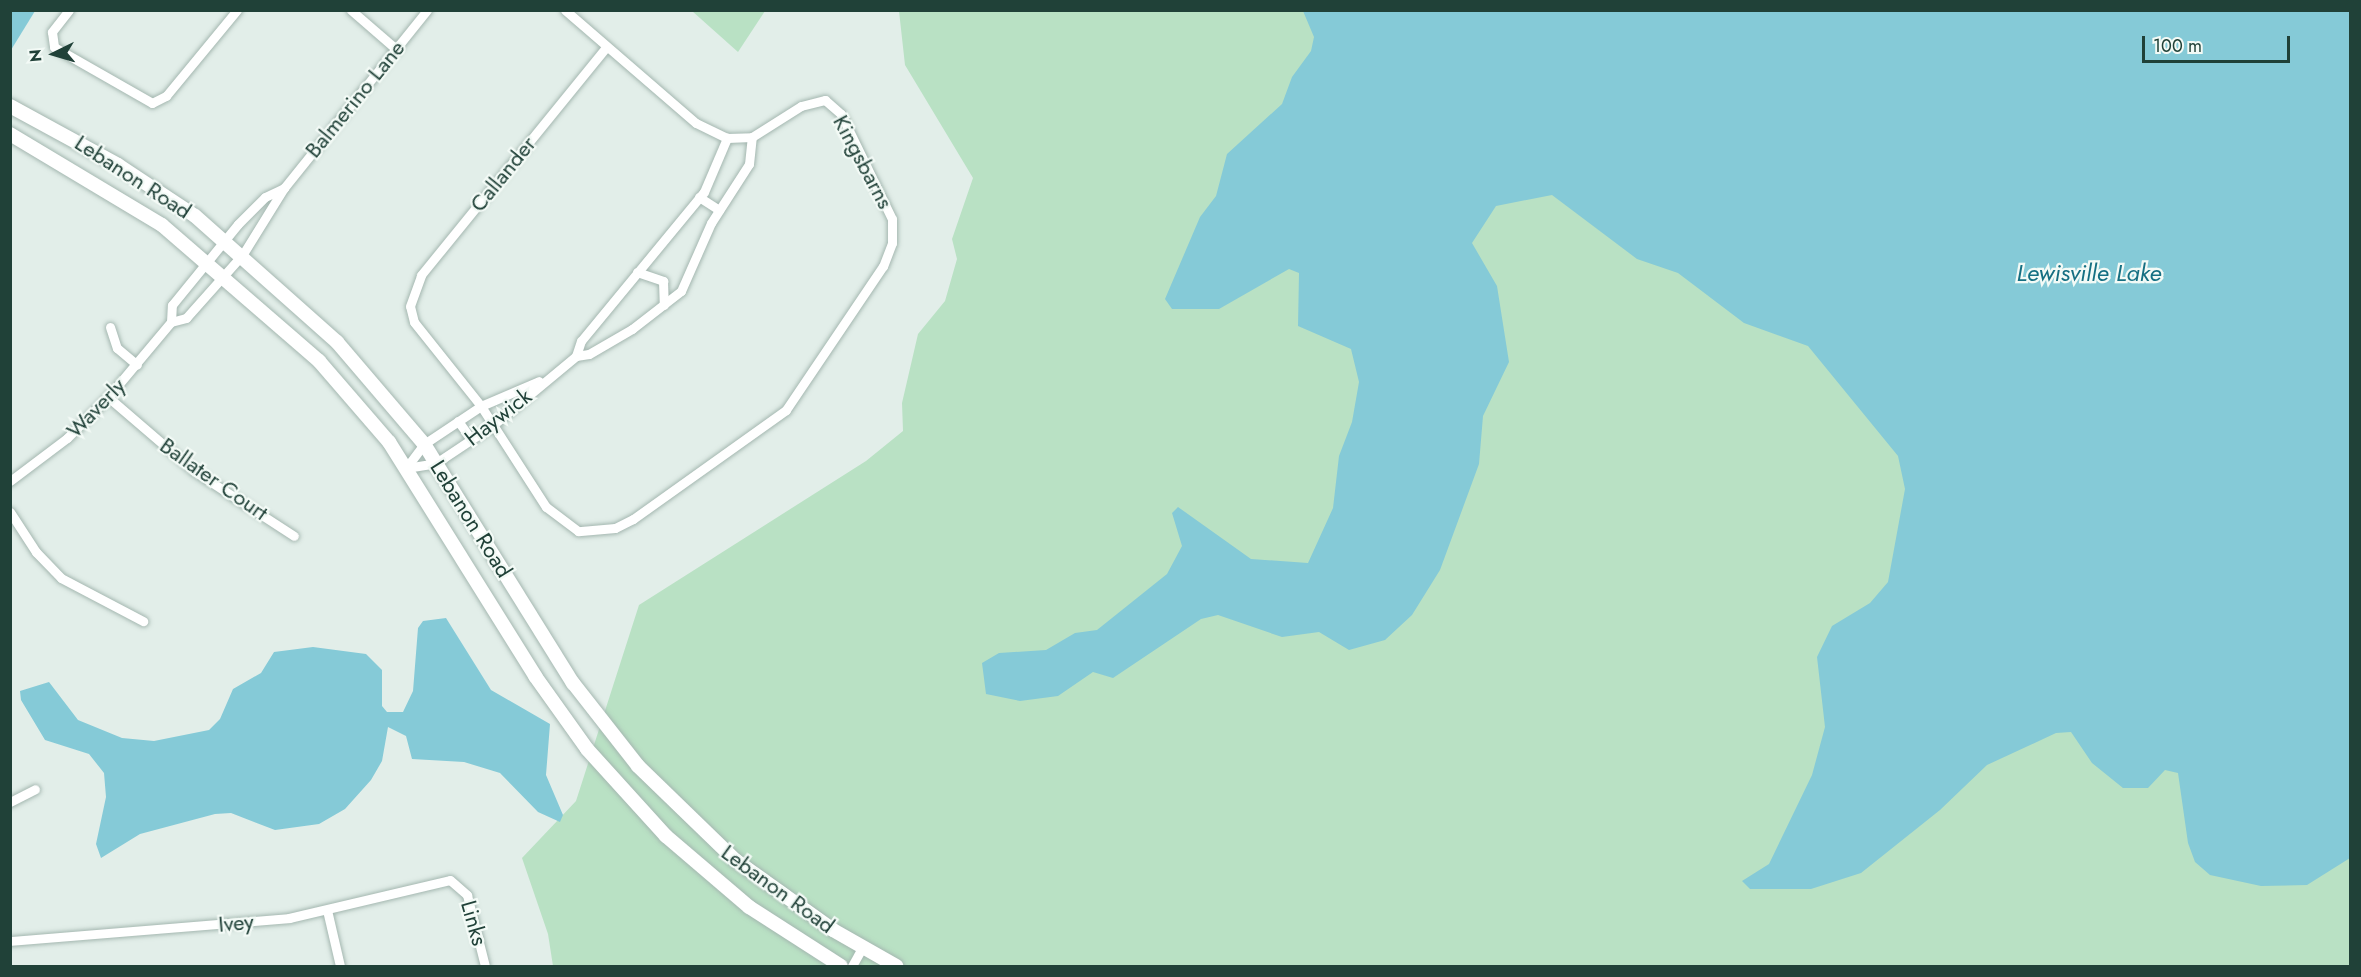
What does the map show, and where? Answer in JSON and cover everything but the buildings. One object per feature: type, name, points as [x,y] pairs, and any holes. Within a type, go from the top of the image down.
[{"type":"main road","name":"Lebanon Road","points":[[10,106],[127,170],[224,240],[243,254],[350,355],[424,444],[567,674],[638,766],[735,860],[862,948],[896,966]]},
{"type":"main road","name":"Lebanon Road","points":[[10,134],[126,202],[222,275],[319,361],[406,468],[535,675],[587,748],[666,836],[750,907],[841,966]]},
{"type":"street","points":[[69,10],[51,40],[57,49],[154,103],[166,96],[237,10]]},
{"type":"street","points":[[351,10],[396,49]]},
{"type":"street","name":"Balmerino Lane","points":[[222,275],[243,254],[284,188],[426,10]]},
{"type":"street","points":[[565,10],[696,123],[727,138],[752,137]]},
{"type":"street","name":"Callander","points":[[481,406],[414,322],[410,306],[421,275],[606,47]]},
{"type":"street","name":"Kingsbarns","points":[[492,425],[546,507],[578,531],[624,524],[756,436],[809,381],[842,322],[883,266],[892,243],[889,205],[841,114],[825,100],[801,106],[752,137]]},
{"type":"street","name":"Haywick","points":[[406,468],[436,463],[492,425],[576,356],[590,354],[664,306],[681,291],[719,210],[749,164],[752,137]]},
{"type":"street","name":"Haywick","points":[[576,356],[581,341],[699,197],[717,171],[727,138]]},
{"type":"street","name":"Balmerino Lane","points":[[206,262],[265,196],[284,188]]},
{"type":"street","points":[[699,197],[719,210]]},
{"type":"street","name":"Waverly","points":[[10,481],[67,438],[137,365],[171,322],[172,305],[206,262]]},
{"type":"street","points":[[637,272],[663,281],[664,306]]},
{"type":"street","name":"Waverly","points":[[171,322],[186,318],[222,275]]},
{"type":"street","points":[[110,327],[117,348],[137,365]]},
{"type":"street","name":"Haywick","points":[[406,468],[424,444],[481,406],[549,376]]},
{"type":"street","name":"Ballater Court","points":[[108,397],[184,463],[294,536]]},
{"type":"street","points":[[481,406],[492,425]]},
{"type":"street","points":[[458,421],[471,439]]},
{"type":"street","points":[[10,512],[36,552],[61,578],[143,621]]},
{"type":"street","points":[[10,802],[35,789]]},
{"type":"street","name":"Ivey","points":[[10,942],[273,920],[457,881]]},
{"type":"street","name":"Links","points":[[457,881],[467,895],[485,966]]},
{"type":"street","points":[[327,910],[340,966]]},
{"type":"street","points":[[852,966],[862,948]]},
{"type":"green space","points":[[692,11],[765,11],[738,52]]},
{"type":"green space","points":[[899,11],[1784,11],[2350,469],[2350,966],[553,966],[548,934],[522,858],[576,801],[639,605],[866,461],[903,431],[902,403],[918,334],[945,301],[957,259],[952,239],[973,178],[905,65]]},
{"type":"water","points":[[10,11],[35,11],[11,50]]},
{"type":"water","name":"Lewisville Lake","points":[[1303,11],[2350,11],[2350,858],[2307,885],[2261,886],[2210,875],[2195,862],[2188,843],[2178,773],[2165,770],[2148,788],[2123,788],[2092,763],[2071,732],[2056,733],[1987,765],[1940,810],[1861,873],[1811,889],[1750,889],[1742,881],[1769,864],[1812,775],[1825,727],[1817,657],[1832,626],[1870,603],[1888,582],[1905,489],[1898,456],[1808,346],[1744,323],[1678,273],[1637,259],[1552,195],[1496,206],[1472,243],[1497,286],[1509,362],[1483,416],[1479,464],[1440,570],[1412,615],[1385,640],[1349,650],[1319,632],[1282,637],[1218,615],[1201,619],[1113,678],[1093,672],[1058,696],[1020,701],[986,694],[982,663],[999,653],[1046,650],[1075,633],[1097,630],[1167,574],[1182,546],[1172,513],[1178,507],[1251,559],[1308,563],[1333,508],[1339,456],[1352,422],[1359,382],[1351,349],[1298,326],[1299,273],[1289,269],[1219,309],[1172,309],[1165,299],[1200,217],[1216,196],[1227,154],[1282,104],[1292,77],[1311,51],[1314,37]]},
{"type":"water","points":[[446,618],[491,690],[550,724],[546,775],[563,815],[560,822],[538,812],[500,773],[464,762],[412,759],[406,736],[388,727],[382,761],[371,780],[345,809],[319,824],[275,830],[231,813],[215,814],[140,834],[101,858],[96,844],[106,797],[104,773],[89,754],[45,740],[21,700],[20,691],[49,682],[78,720],[122,738],[154,741],[209,730],[220,719],[233,689],[261,673],[274,652],[313,647],[366,654],[382,670],[382,706],[387,712],[403,712],[413,691],[418,628],[423,621]]}]
